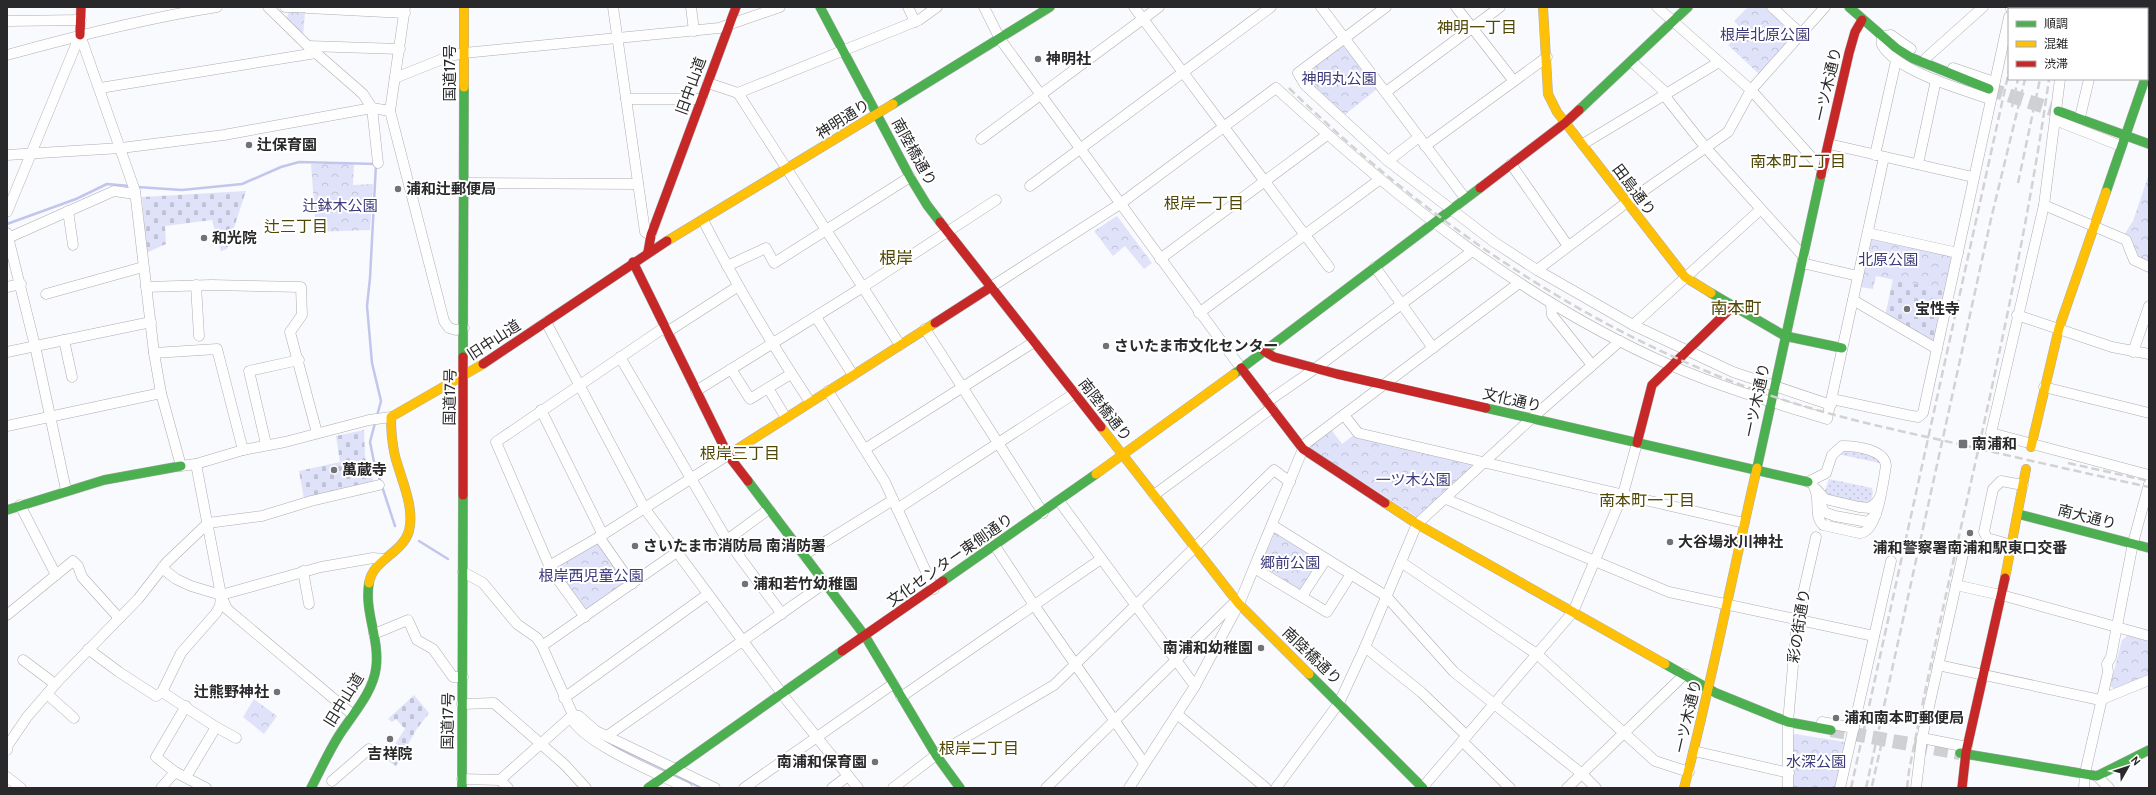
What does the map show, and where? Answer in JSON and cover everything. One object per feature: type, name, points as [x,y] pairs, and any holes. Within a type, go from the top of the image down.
[{"type":"main road","points":[[80,35],[81,7]]},
{"type":"main road","name":"国道17号","points":[[462,784],[464,7]]},
{"type":"main road","name":"旧中山道","points":[[311,788],[321,766],[372,684],[376,675],[379,654],[369,614],[368,591],[371,575],[383,559],[404,540],[410,525],[407,498],[390,437],[391,417],[464,376],[648,252],[651,235],[736,7]]},
{"type":"main road","name":"南陸橋通り","points":[[820,7],[910,177],[927,205],[1238,602],[1422,788]]},
{"type":"main road","name":"神明通り","points":[[648,252],[788,169],[1050,7]]},
{"type":"main road","name":"田島通り","points":[[1543,7],[1548,94],[1556,112],[1583,144],[1626,203],[1685,277],[1732,307],[1784,336],[1842,348]]},
{"type":"main road","name":"文化センター東側通り","points":[[648,788],[781,693],[1043,513],[1264,351],[1565,123],[1632,62],[1688,7]]},
{"type":"main road","points":[[1848,7],[1882,36],[1912,58],[1992,90]]},
{"type":"main road","name":"一ツ木通り","points":[[1684,788],[1709,688],[1725,605],[1772,402],[1784,336],[1803,260],[1849,53],[1855,32],[1862,20]]},
{"type":"main road","points":[[2031,446],[2059,328],[2145,80]]},
{"type":"main road","points":[[2056,111],[2126,132],[2149,144]]},
{"type":"main road","points":[[633,262],[728,455],[865,636],[936,755],[960,788]]},
{"type":"main road","points":[[728,455],[991,286]]},
{"type":"main road","points":[[1637,443],[1652,385],[1670,365],[1732,307]]},
{"type":"main road","name":"文化通り","points":[[1264,351],[1274,357],[1383,385],[1532,418],[1811,485]]},
{"type":"main road","points":[[1241,368],[1303,449],[1417,524],[1718,694],[1788,719],[1831,730]]},
{"type":"main road","points":[[7,510],[66,490],[104,480],[181,466]]},
{"type":"main road","points":[[1962,788],[1964,752],[2012,545],[2026,469]]},
{"type":"main road","name":"南大通り","points":[[2018,514],[2149,548]]},
{"type":"main road","points":[[1964,752],[2097,776],[2149,750]]},
{"type":"street","points":[[7,55],[80,35],[183,12],[217,7]]},
{"type":"street","points":[[268,7],[308,46],[363,94],[372,108],[378,163]]},
{"type":"street","points":[[285,7],[405,10],[390,111],[444,319],[449,328],[456,330],[464,328]]},
{"type":"street","points":[[613,7],[645,232],[651,235]]},
{"type":"street","points":[[691,7],[694,31]]},
{"type":"street","points":[[395,78],[450,56],[464,53],[694,31],[728,26],[780,7]]},
{"type":"street","points":[[908,7],[915,22]]},
{"type":"street","points":[[738,93],[915,22],[937,7]]},
{"type":"street","points":[[984,7],[1000,38],[1079,149],[1241,368]]},
{"type":"street","points":[[1134,7],[1304,236],[1329,267]]},
{"type":"street","points":[[981,139],[1159,7]]},
{"type":"street","points":[[1030,186],[1182,72],[1272,7]]},
{"type":"street","points":[[1321,7],[1464,198]]},
{"type":"street","points":[[1386,7],[1298,73],[1305,85],[1388,161],[1450,209],[1494,242],[1537,270],[1633,325],[1733,372],[1831,402],[1918,417],[1923,413],[2008,21]]},
{"type":"street","points":[[1456,7],[1513,80]]},
{"type":"street","points":[[1386,92],[1500,7]]},
{"type":"street","points":[[1657,7],[1752,90],[1822,170]]},
{"type":"street","points":[[1772,7],[1800,33]]},
{"type":"street","points":[[1537,270],[1626,203],[1728,132],[1752,90],[1800,33],[1825,7]]},
{"type":"street","points":[[1926,58],[1983,7]]},
{"type":"street","points":[[7,21],[80,20]]},
{"type":"street","points":[[80,35],[121,148],[135,194],[154,353],[161,393],[181,466],[196,464],[266,444],[285,442],[369,420],[391,417]]},
{"type":"street","points":[[7,212],[30,153],[80,35]]},
{"type":"street","points":[[1891,35],[1902,44],[1926,58],[1992,90],[1936,80],[1896,60],[1882,45],[1882,36],[1891,35]]},
{"type":"street","points":[[308,46],[400,49]]},
{"type":"street","points":[[100,88],[316,53]]},
{"type":"street","points":[[1425,146],[1546,57]]},
{"type":"street","points":[[991,286],[1120,204],[1276,88],[1379,180],[1471,252],[1552,305],[1620,341],[1670,365],[1772,402],[1827,419],[1868,233],[1896,60]]},
{"type":"street","points":[[1632,62],[1663,90],[1706,148],[1803,260],[1858,276]]},
{"type":"street","points":[[1583,144],[1719,62]]},
{"type":"street","points":[[1918,164],[1936,80]]},
{"type":"street","points":[[2060,80],[2044,205],[1990,433],[2031,446],[2149,475]]},
{"type":"street","points":[[2081,112],[2088,80]]},
{"type":"street","points":[[708,83],[738,93],[900,345]]},
{"type":"street","points":[[626,99],[702,99]]},
{"type":"street","points":[[7,155],[121,148],[224,135],[372,108],[390,111]]},
{"type":"street","points":[[2056,111],[2081,112],[2126,132]]},
{"type":"street","points":[[2056,111],[2121,146]]},
{"type":"street","points":[[1160,259],[1327,135]]},
{"type":"street","points":[[1388,161],[1419,137]]},
{"type":"street","points":[[1829,144],[1973,177]]},
{"type":"street","points":[[1511,164],[1568,246]]},
{"type":"street","points":[[727,266],[766,248],[774,263],[910,177]]},
{"type":"street","points":[[1199,313],[1379,180]]},
{"type":"street","points":[[463,183],[638,184]]},
{"type":"street","points":[[66,490],[21,284],[8,236],[68,212],[114,191],[135,194]]},
{"type":"street","points":[[696,391],[816,317],[996,200]]},
{"type":"street","points":[[2044,205],[2094,225],[2126,240],[2134,260],[2149,267]]},
{"type":"street","points":[[1633,325],[1760,210]]},
{"type":"street","points":[[68,212],[72,245]]},
{"type":"street","points":[[703,220],[738,287],[772,345],[810,402]]},
{"type":"street","points":[[1868,233],[1958,253]]},
{"type":"street","points":[[1154,495],[1316,368],[1471,252]]},
{"type":"street","points":[[46,294],[143,267]]},
{"type":"street","points":[[1375,267],[1433,348]]},
{"type":"street","points":[[1129,788],[1195,686],[1238,602],[1254,568],[1305,444],[1519,283]]},
{"type":"street","points":[[7,287],[21,284]]},
{"type":"street","points":[[146,287],[196,285],[301,287],[302,315],[290,332],[299,360],[317,433]]},
{"type":"street","points":[[196,285],[199,336]]},
{"type":"street","points":[[585,617],[549,566],[496,442],[620,357],[738,287]]},
{"type":"street","points":[[1853,300],[1937,349]]},
{"type":"street","points":[[1552,305],[1552,314],[1592,365]]},
{"type":"street","points":[[2133,352],[2149,306]]},
{"type":"street","points":[[2017,315],[2112,347],[2149,354]]},
{"type":"street","points":[[816,317],[853,375]]},
{"type":"street","points":[[7,352],[151,322]]},
{"type":"street","points":[[546,322],[645,509],[781,693],[858,788]]},
{"type":"street","points":[[925,329],[1043,513]]},
{"type":"street","points":[[64,340],[72,377]]},
{"type":"street","points":[[1276,788],[1339,703],[1365,647],[1417,524],[1446,499],[1532,418],[1620,341]]},
{"type":"street","points":[[864,450],[1034,342]]},
{"type":"street","points":[[154,353],[217,349],[243,450]]},
{"type":"street","points":[[620,357],[727,540],[782,614]]},
{"type":"street","points":[[266,444],[249,371],[299,360]]},
{"type":"street","points":[[731,370],[750,399],[791,374]]},
{"type":"street","points":[[2044,387],[2149,413]]},
{"type":"street","points":[[768,388],[786,418]]},
{"type":"street","points":[[828,391],[885,482],[934,588]]},
{"type":"street","points":[[7,426],[161,393]]},
{"type":"street","points":[[897,509],[998,445],[1075,393]]},
{"type":"street","points":[[541,410],[601,536],[632,584]]},
{"type":"street","points":[[1344,415],[1358,433],[1744,523]]},
{"type":"street","points":[[1422,788],[1574,612],[1623,494],[1637,443]]},
{"type":"street","points":[[1847,446],[1876,453],[1884,458],[1886,466],[1876,514],[1870,528],[1864,533],[1823,525],[1818,517],[1818,500],[1811,485],[1826,473],[1832,455],[1837,448],[1847,446]]},
{"type":"street","points":[[549,566],[645,509],[690,478],[728,455]]},
{"type":"street","points":[[88,649],[119,672],[156,696],[162,692],[181,653],[216,613],[220,606],[220,595],[196,464]]},
{"type":"street","points":[[894,788],[936,755],[1054,685],[1074,663],[1274,470],[1290,482]]},
{"type":"street","points":[[2012,545],[1987,538],[1984,532],[1993,489],[2000,482],[2023,485]]},
{"type":"street","points":[[2084,788],[2085,774],[2100,700],[2108,672],[2107,664],[2111,657],[2118,628],[2133,543],[2149,484]]},
{"type":"street","points":[[7,747],[55,684],[138,599],[162,568],[208,523],[262,516],[312,501],[379,485]]},
{"type":"street","points":[[1811,485],[1825,499],[1858,507],[1869,508],[1876,503],[1880,497]]},
{"type":"street","points":[[1446,499],[1669,592],[1874,636]]},
{"type":"street","points":[[804,555],[893,500]]},
{"type":"street","points":[[1059,501],[1195,686]]},
{"type":"street","points":[[20,505],[56,574]]},
{"type":"street","points":[[727,540],[769,509]]},
{"type":"street","points":[[1272,525],[1386,596],[1454,672],[1581,773],[1596,788]]},
{"type":"street","name":"彩の街通り","points":[[1788,788],[1788,719],[1797,620],[1816,537]]},
{"type":"street","points":[[1916,788],[1922,738],[1965,545]]},
{"type":"street","points":[[995,546],[1114,722],[1144,763]]},
{"type":"street","points":[[542,646],[677,552]]},
{"type":"street","points":[[162,568],[176,579],[191,586],[220,595],[303,570],[373,558],[383,559]]},
{"type":"street","points":[[901,697],[1101,559]]},
{"type":"street","points":[[1302,596],[1326,559]]},
{"type":"street","points":[[1840,788],[1891,560]]},
{"type":"street","points":[[7,615],[73,561],[78,566],[82,577],[119,618]]},
{"type":"street","points":[[1401,562],[1538,655],[1654,761],[1689,772]]},
{"type":"street","points":[[1254,568],[1327,612],[1351,574]]},
{"type":"street","points":[[303,570],[309,604]]},
{"type":"street","points":[[463,572],[483,583],[517,624],[537,638],[542,646],[572,716],[573,724],[591,739],[670,773],[715,788]]},
{"type":"street","points":[[607,736],[825,583]]},
{"type":"street","points":[[1956,585],[2000,595],[2149,636]]},
{"type":"street","points":[[564,698],[708,594]]},
{"type":"street","points":[[220,595],[227,609],[352,714]]},
{"type":"street","points":[[1046,788],[1176,660],[1238,602]]},
{"type":"street","points":[[374,634],[408,620],[417,640],[433,648],[453,676],[463,677]]},
{"type":"street","points":[[1365,647],[1420,692],[1510,788]]},
{"type":"street","points":[[23,660],[55,684]]},
{"type":"street","points":[[1938,665],[2100,700],[2149,680]]},
{"type":"street","points":[[1567,788],[1685,674]]},
{"type":"street","points":[[744,788],[893,684]]},
{"type":"street","points":[[162,692],[186,706],[216,727],[236,738]]},
{"type":"street","points":[[47,694],[74,718]]},
{"type":"street","points":[[462,704],[494,703],[565,765],[586,788]]},
{"type":"street","points":[[186,706],[156,756],[175,772],[206,788]]},
{"type":"street","points":[[1177,714],[1266,788]]},
{"type":"street","points":[[462,784],[500,780],[572,716],[579,716],[596,731],[670,773],[687,788]]},
{"type":"street","points":[[1788,719],[1854,728]]},
{"type":"street","points":[[186,777],[216,727]]},
{"type":"street","points":[[1922,738],[1964,752]]},
{"type":"street","points":[[321,766],[334,784],[369,749]]},
{"type":"street","points":[[1694,751],[1789,773]]},
{"type":"street","points":[[161,788],[175,772]]},
{"type":"street","points":[[832,788],[848,776]]},
{"type":"street","points":[[2097,776],[2109,788]]},
{"type":"street","points":[[7,778],[21,788]]},
{"type":"street","points":[[500,780],[508,788]]},
{"type":"green space","name":"根岸北原公園","points":[[1748,7],[1768,7],[1794,31],[1795,35],[1759,74],[1728,45],[1743,31],[1734,21]]},
{"type":"green space","points":[[289,12],[305,13],[303,35],[286,19]]},
{"type":"green space","name":"神明丸公園","points":[[1342,45],[1345,46],[1377,89],[1342,117],[1304,77],[1304,73]]},
{"type":"green space","name":"辻鉢木公園","points":[[311,164],[354,164],[353,185],[373,184],[370,230],[316,232]]},
{"type":"green space","points":[[2149,174],[2149,264],[2136,258],[2124,235],[2133,221]]},
{"type":"green space","points":[[246,191],[227,249],[221,251],[212,220],[165,226],[166,244],[146,253],[142,197]]},
{"type":"green space","points":[[1117,216],[1152,263],[1144,269],[1125,246],[1113,256],[1094,231]]},
{"type":"green space","name":"北原公園","points":[[1871,238],[1953,257],[1946,291],[1876,276],[1873,289],[1860,287]]},
{"type":"green space","name":"宝性寺","points":[[1893,279],[1946,291],[1935,342],[1932,343],[1885,316]]},
{"type":"green space","name":"一ツ木公園","points":[[1330,428],[1342,444],[1355,434],[1472,463],[1474,466],[1417,517],[1310,448],[1309,444]]},
{"type":"green space","name":"萬蔵寺","points":[[364,430],[365,457],[374,482],[304,499],[299,471],[340,462],[336,436]]},
{"type":"green space","points":[[1847,449],[1873,455],[1880,463],[1837,454]]},
{"type":"green space","points":[[1829,479],[1872,488],[1873,493],[1871,500],[1864,504],[1828,495],[1825,491]]},
{"type":"green space","name":"郷前公園","points":[[1275,532],[1321,560],[1301,591],[1261,565]]},
{"type":"green space","name":"根岸西児童公園","points":[[595,543],[599,544],[626,582],[585,611],[557,571],[556,567]]},
{"type":"green space","points":[[2128,635],[2149,641],[2149,677],[2117,691],[2110,686],[2122,640]]},
{"type":"green space","points":[[414,695],[429,713],[416,730],[396,766],[385,759],[405,729],[396,719],[392,722],[388,719]]},
{"type":"green space","points":[[254,699],[277,716],[264,734],[243,717]]},
{"type":"green space","name":"水深公園","points":[[1795,734],[1845,742],[1835,788],[1792,788],[1792,736]]},
{"type":"waterway","points":[[137,187],[182,190],[242,184],[281,167],[299,162],[376,164],[370,278],[367,306],[372,363],[381,401],[377,416]]},
{"type":"waterway","points":[[7,224],[76,199],[107,184],[130,186]]},
{"type":"waterway","points":[[375,423],[370,442],[374,462],[395,526]]},
{"type":"waterway","points":[[419,541],[448,559]]},
{"type":"waterway","points":[[613,745],[665,770]]},
{"type":"waterway","points":[[675,775],[701,788]]},
{"type":"tunnel","points":[[1989,89],[2058,111]]},
{"type":"tunnel","points":[[1831,730],[1960,753]]},
{"type":"railway","points":[[1851,788],[2008,76]]},
{"type":"railway","points":[[2012,107],[2018,80]]},
{"type":"railway","points":[[1866,788],[1991,219],[2025,80]]},
{"type":"railway","points":[[2018,183],[2040,80]]},
{"type":"railway","points":[[1907,788],[1909,771],[1945,598],[1984,426],[2020,253],[2049,80]]},
{"type":"railway","points":[[1289,88],[1392,180],[1447,222],[1504,262],[1562,299],[1623,332],[1685,362],[1772,396],[1844,417],[2149,487]]},
{"type":"railway","points":[[2068,463],[2149,481]]},
{"type":"railway","points":[[1872,786],[1883,737]]},
{"type":"traffic: fast","points":[[820,7],[910,177],[927,205],[940,222]]},
{"type":"traffic: fast","points":[[893,104],[1050,7]]},
{"type":"traffic: fast","points":[[1579,110],[1688,7]]},
{"type":"traffic: fast","points":[[1849,7],[1896,48],[1912,58],[1989,89]]},
{"type":"traffic: fast","points":[[2106,192],[2145,80]]},
{"type":"traffic: fast","points":[[463,357],[464,87]]},
{"type":"traffic: fast","points":[[2058,111],[2149,144]]},
{"type":"traffic: fast","points":[[1757,468],[1821,175]]},
{"type":"traffic: fast","points":[[1234,374],[1480,188]]},
{"type":"traffic: fast","points":[[1711,293],[1785,336],[1842,348]]},
{"type":"traffic: fast","points":[[1486,408],[1808,482]]},
{"type":"traffic: fast","points":[[7,510],[104,480],[181,466]]},
{"type":"traffic: fast","points":[[943,581],[1096,474]]},
{"type":"traffic: fast","points":[[748,481],[865,636],[936,755],[960,788]]},
{"type":"traffic: fast","points":[[462,788],[463,495]]},
{"type":"traffic: fast","points":[[2018,514],[2149,548]]},
{"type":"traffic: fast","points":[[311,788],[334,743],[361,704],[371,686],[374,677],[377,657],[370,615],[368,594],[369,583]]},
{"type":"traffic: fast","points":[[648,788],[842,651]]},
{"type":"traffic: fast","points":[[1665,664],[1716,693],[1788,722],[1831,730]]},
{"type":"traffic: fast","points":[[1309,674],[1423,788]]},
{"type":"traffic: fast","points":[[1960,753],[2097,776],[2149,750]]},
{"type":"traffic: slow","points":[[464,7],[464,87]]},
{"type":"traffic: slow","points":[[1543,7],[1548,94],[1557,112],[1685,277],[1711,293]]},
{"type":"traffic: slow","points":[[667,241],[893,104]]},
{"type":"traffic: slow","points":[[2031,447],[2059,328],[2106,192]]},
{"type":"traffic: slow","points":[[728,455],[935,323]]},
{"type":"traffic: slow","points":[[369,583],[376,568],[400,545],[409,531],[409,503],[394,451],[391,417],[483,364]]},
{"type":"traffic: slow","points":[[1096,474],[1234,374]]},
{"type":"traffic: slow","points":[[1101,427],[1239,604],[1309,674]]},
{"type":"traffic: slow","points":[[1684,788],[1704,708],[1757,468]]},
{"type":"traffic: slow","points":[[2005,578],[2026,469]]},
{"type":"traffic: slow","points":[[1385,503],[1417,524],[1665,664]]},
{"type":"traffic: jam","points":[[80,35],[81,7]]},
{"type":"traffic: jam","points":[[648,252],[651,235],[736,7]]},
{"type":"traffic: jam","points":[[1821,175],[1849,53],[1855,32],[1862,20]]},
{"type":"traffic: jam","points":[[1480,188],[1565,123],[1579,110]]},
{"type":"traffic: jam","points":[[940,222],[1101,427]]},
{"type":"traffic: jam","points":[[483,364],[667,241]]},
{"type":"traffic: jam","points":[[633,262],[728,455],[748,481]]},
{"type":"traffic: jam","points":[[935,323],[991,287]]},
{"type":"traffic: jam","points":[[1637,443],[1652,385],[1732,307]]},
{"type":"traffic: jam","points":[[1264,351],[1274,357],[1337,374],[1486,408]]},
{"type":"traffic: jam","points":[[463,357],[463,495]]},
{"type":"traffic: jam","points":[[1241,368],[1303,449],[1385,503]]},
{"type":"traffic: jam","points":[[1962,788],[1966,752],[2005,578]]},
{"type":"traffic: jam","points":[[842,651],[943,581]]},
{"type":"place","name":"神明社","points":[[1038,59]]},
{"type":"place","name":"辻保育園","points":[[249,145]]},
{"type":"place","name":"浦和辻郵便局","points":[[398,189]]},
{"type":"place","name":"和光院","points":[[204,238]]},
{"type":"place","name":"宝性寺","points":[[1907,309]]},
{"type":"place","name":"さいたま市文化センター","points":[[1106,346]]},
{"type":"place","name":"南浦和","points":[[1963,444]]},
{"type":"place","name":"萬蔵寺","points":[[334,470]]},
{"type":"place","name":"浦和警察署南浦和駅東口交番","points":[[1970,533]]},
{"type":"place","name":"大谷場氷川神社","points":[[1670,542]]},
{"type":"place","name":"さいたま市消防局 南消防署","points":[[635,546]]},
{"type":"place","name":"浦和若竹幼稚園","points":[[745,584]]},
{"type":"place","name":"南浦和幼稚園","points":[[1261,648]]},
{"type":"place","name":"辻熊野神社","points":[[277,692]]},
{"type":"place","name":"浦和南本町郵便局","points":[[1836,718]]},
{"type":"place","name":"吉祥院","points":[[390,739]]},
{"type":"place","name":"南浦和保育園","points":[[875,762]]},
{"type":"district","name":"神明一丁目","points":[[1477,27]]},
{"type":"district","name":"南本町二丁目","points":[[1798,161]]},
{"type":"district","name":"根岸一丁目","points":[[1204,203]]},
{"type":"district","name":"辻三丁目","points":[[296,226]]},
{"type":"district","name":"根岸","points":[[896,258]]},
{"type":"district","name":"南本町","points":[[1736,308]]},
{"type":"district","name":"根岸三丁目","points":[[740,453]]},
{"type":"district","name":"南本町一丁目","points":[[1647,500]]},
{"type":"district","name":"根岸二丁目","points":[[979,748]]}]
